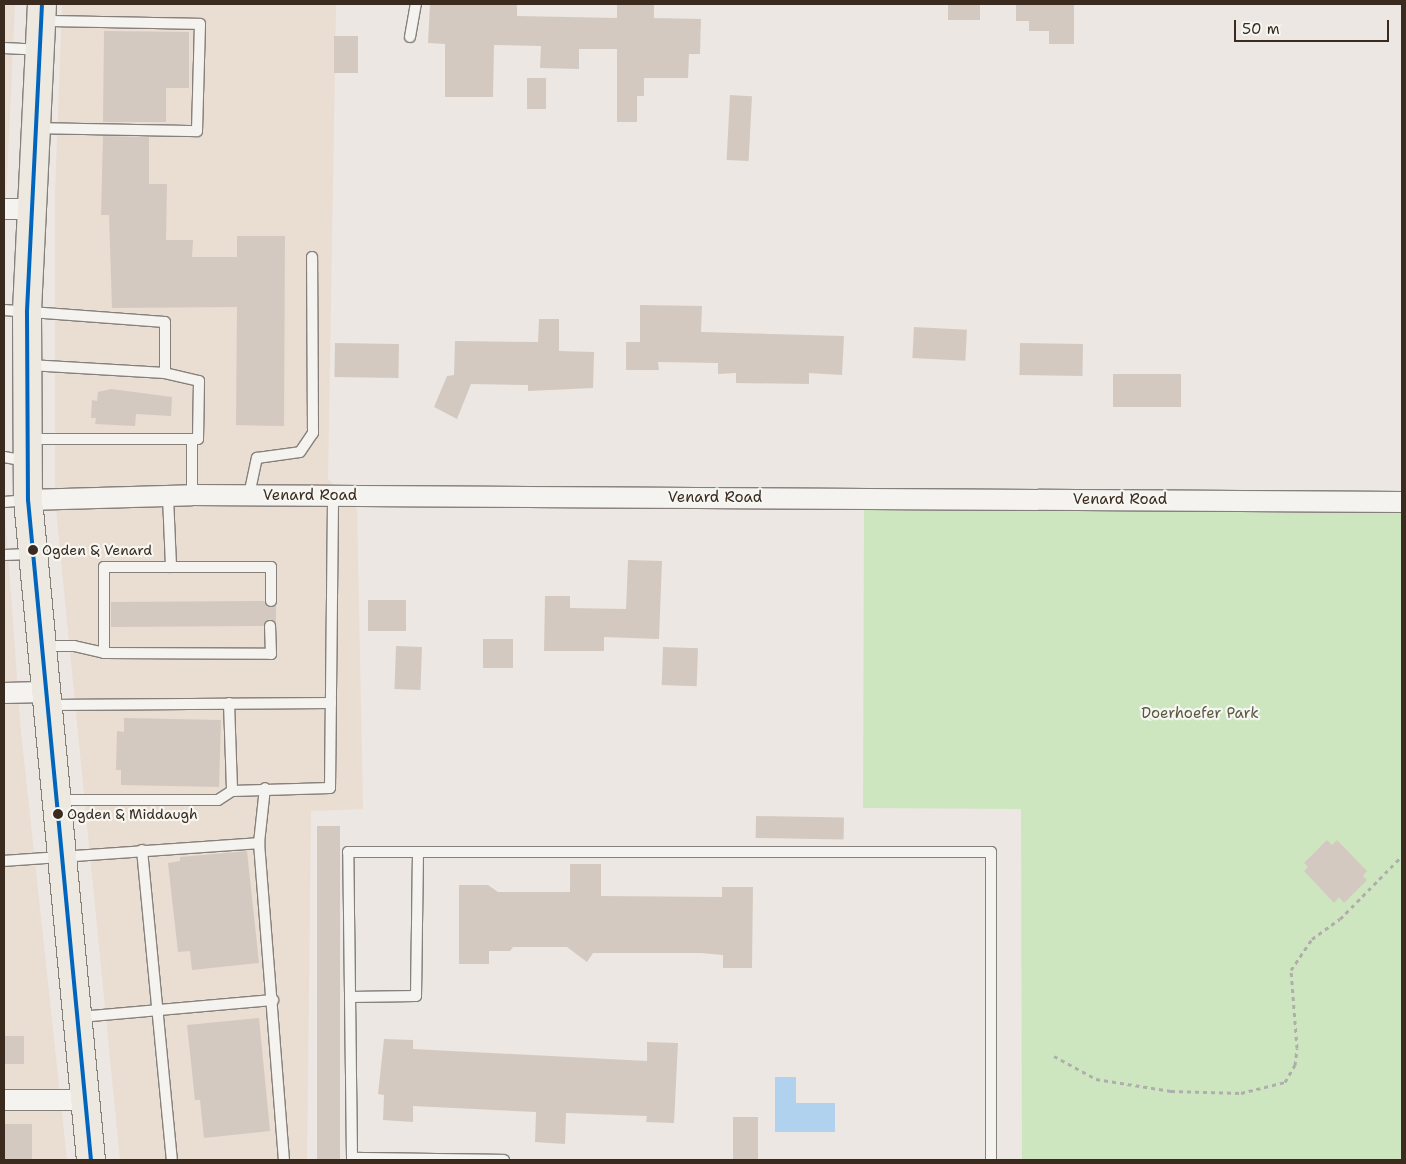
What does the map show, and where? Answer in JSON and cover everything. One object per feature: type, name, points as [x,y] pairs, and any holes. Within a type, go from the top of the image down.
[{"type":"main road","points":[[42,12],[33,209],[15,312],[26,365],[16,501],[32,554],[44,699],[91,1160]]},
{"type":"street","points":[[4,209],[33,209]]},
{"type":"street","name":"Venard Road","points":[[16,501],[192,495],[1402,502]]},
{"type":"street","points":[[4,692],[44,699]]},
{"type":"street","points":[[4,1100],[85,1100]]},
{"type":"lane","points":[[410,37],[416,4]]},
{"type":"lane","points":[[36,128],[197,130],[200,24],[42,12]]},
{"type":"lane","points":[[4,48],[39,50]]},
{"type":"lane","points":[[249,496],[257,458],[300,452],[313,434],[312,257]]},
{"type":"lane","points":[[15,312],[165,322],[165,373]]},
{"type":"lane","points":[[19,452],[198,439],[199,381],[165,373],[26,365]]},
{"type":"lane","points":[[192,439],[192,495]]},
{"type":"lane","points":[[55,800],[218,800],[232,791],[265,788],[330,788],[333,496]]},
{"type":"lane","points":[[168,497],[172,567]]},
{"type":"lane","points":[[4,554],[32,554]]},
{"type":"lane","points":[[104,653],[104,567],[271,567],[271,601]]},
{"type":"lane","points":[[39,646],[74,646],[104,653],[270,654],[270,626]]},
{"type":"lane","points":[[44,699],[331,703]]},
{"type":"lane","points":[[229,703],[232,791]]},
{"type":"lane","points":[[265,788],[259,843],[273,1000],[284,1160]]},
{"type":"lane","points":[[4,861],[61,854],[259,843]]},
{"type":"lane","points":[[142,850],[172,1160]]},
{"type":"lane","points":[[504,1160],[352,1158],[348,852],[991,852],[991,1160]]},
{"type":"lane","points":[[350,997],[416,996],[418,852]]},
{"type":"lane","points":[[77,1017],[273,1000]]},
{"type":"path","points":[[1054,1056],[1096,1079],[1170,1091],[1240,1093],[1285,1082],[1295,1065],[1297,1048],[1291,970],[1312,939],[1340,919],[1402,856]]},
{"type":"shaded area","points":[[4,4],[15,4],[4,242]]},
{"type":"shaded area","points":[[62,4],[336,4],[328,479],[357,509],[363,809],[311,811],[307,1160],[120,1160],[55,499],[55,193]]},
{"type":"shaded area","points":[[4,502],[21,732],[67,1160],[4,1160]]},
{"type":"green space","name":"Doerhoefer Park","points":[[864,510],[1402,513],[1402,1160],[1022,1160],[1021,809],[863,808]]},
{"type":"water","points":[[775,1077],[796,1077],[796,1103],[835,1103],[835,1132],[775,1132]]},
{"type":"building","points":[[430,4],[517,4],[517,16],[617,18],[617,4],[654,4],[654,18],[701,19],[700,54],[689,54],[688,78],[644,78],[644,96],[637,96],[637,122],[617,122],[617,49],[579,49],[579,69],[540,68],[541,46],[494,45],[493,97],[445,97],[445,44],[428,43]]},
{"type":"building","points":[[948,4],[980,4],[980,20],[948,20]]},
{"type":"building","points":[[1016,4],[1074,4],[1074,44],[1049,44],[1049,31],[1029,31],[1029,21],[1016,21]]},
{"type":"building","points":[[104,31],[189,32],[189,88],[166,88],[166,122],[103,122]]},
{"type":"building","points":[[334,36],[358,36],[358,73],[334,73]]},
{"type":"building","points":[[527,78],[546,78],[546,109],[527,109]]},
{"type":"building","points":[[730,95],[752,96],[749,161],[727,160]]},
{"type":"building","points":[[103,136],[149,137],[149,184],[167,184],[166,240],[193,240],[192,257],[237,257],[237,236],[285,236],[284,426],[236,425],[237,307],[112,308],[109,215],[101,215]]},
{"type":"building","points":[[640,305],[702,306],[701,332],[844,336],[842,375],[809,373],[809,384],[736,383],[736,373],[718,374],[718,363],[658,362],[659,370],[626,370],[626,342],[640,342]]},
{"type":"building","points":[[539,319],[559,319],[559,351],[594,352],[593,388],[528,391],[528,385],[471,384],[457,419],[434,407],[447,376],[454,375],[455,341],[538,342]]},
{"type":"building","points":[[914,327],[967,330],[965,361],[912,358]]},
{"type":"building","points":[[335,343],[399,344],[398,378],[334,377]]},
{"type":"building","points":[[1020,343],[1083,344],[1082,376],[1019,375]]},
{"type":"building","points":[[1113,374],[1181,374],[1181,407],[1113,407]]},
{"type":"building","points":[[111,389],[172,397],[171,416],[136,414],[135,426],[95,424],[96,418],[91,418],[92,400],[97,401],[98,392]]},
{"type":"building","points":[[628,560],[662,561],[659,639],[604,637],[604,651],[544,651],[545,596],[570,596],[570,608],[626,609]]},
{"type":"building","points":[[368,600],[406,600],[406,631],[368,631]]},
{"type":"building","points":[[264,601],[268,607],[276,605],[276,624],[270,619],[263,626],[111,627],[111,602]]},
{"type":"building","points":[[483,639],[513,639],[513,668],[483,668]]},
{"type":"building","points":[[396,646],[422,647],[420,690],[394,689]]},
{"type":"building","points":[[663,647],[698,648],[697,686],[662,685]]},
{"type":"building","points":[[124,718],[221,720],[219,787],[121,785],[121,770],[116,770],[117,731],[124,732]]},
{"type":"building","points":[[756,816],[844,818],[844,840],[756,838]]},
{"type":"building","points":[[317,826],[340,826],[340,1160],[317,1160]]},
{"type":"building","points":[[1327,840],[1332,845],[1337,840],[1367,871],[1363,876],[1367,880],[1344,903],[1339,897],[1334,903],[1304,871],[1308,867],[1304,863]]},
{"type":"building","points":[[247,851],[259,963],[192,970],[190,951],[178,952],[168,863],[180,861],[180,857]]},
{"type":"building","points":[[570,864],[601,864],[601,896],[722,897],[722,887],[753,887],[752,968],[723,968],[723,955],[701,953],[593,953],[587,962],[567,947],[513,947],[510,951],[489,951],[489,964],[459,964],[459,885],[488,885],[498,892],[570,892]]},
{"type":"building","points":[[259,1018],[270,1131],[204,1138],[200,1100],[195,1100],[187,1025]]},
{"type":"building","points":[[4,1036],[24,1036],[24,1064],[4,1064]]},
{"type":"building","points":[[384,1039],[413,1040],[413,1049],[647,1061],[647,1042],[678,1043],[674,1123],[646,1122],[647,1116],[566,1113],[565,1144],[535,1142],[536,1112],[413,1106],[413,1122],[383,1120],[384,1095],[378,1094]]},
{"type":"building","points":[[733,1117],[758,1117],[758,1160],[733,1160]]},
{"type":"building","points":[[4,1124],[32,1124],[32,1160],[4,1160]]},
{"type":"transit line","points":[[42,4],[27,313],[28,500],[91,1160]]},
{"type":"place","name":"Ogden & Venard","points":[[33,550]]},
{"type":"place","name":"Ogden & Middaugh","points":[[58,814]]}]
